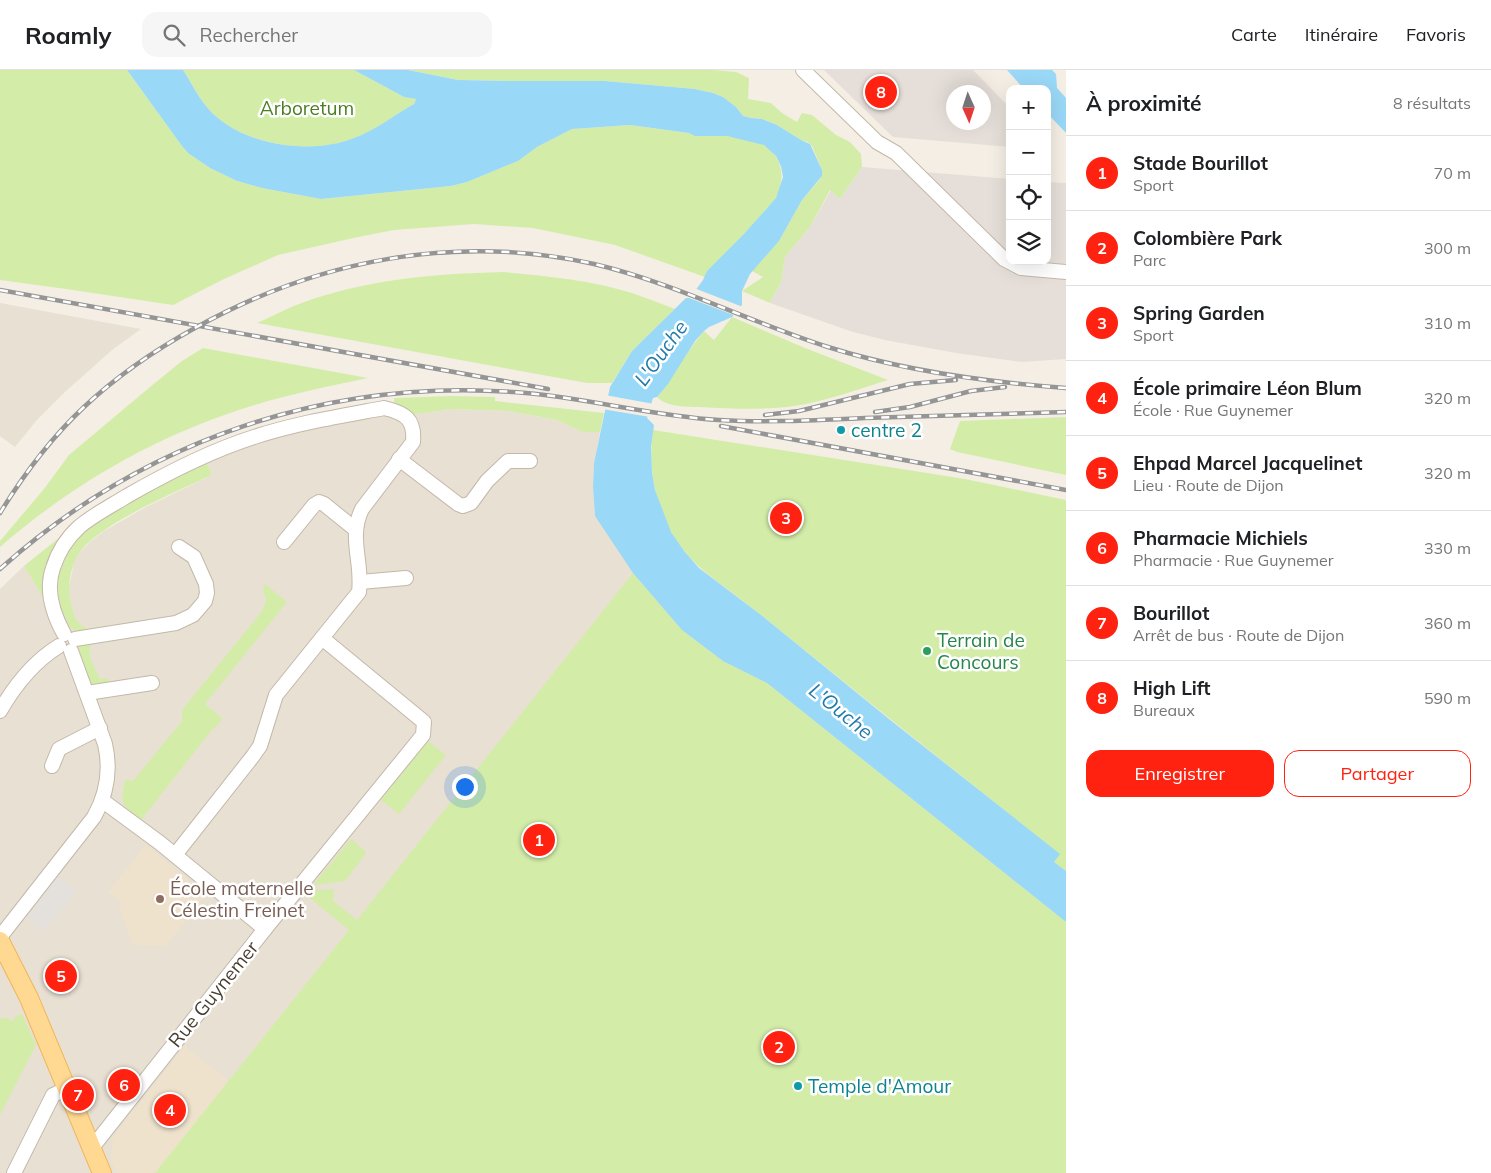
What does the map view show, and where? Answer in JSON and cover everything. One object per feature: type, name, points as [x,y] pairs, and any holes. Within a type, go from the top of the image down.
[{"type":"main road","points":[[0,940],[29,998],[91,1149],[96,1171]]},
{"type":"street","points":[[803,70],[877,142],[896,153],[1004,259],[1021,268],[1066,272]]},
{"type":"street","points":[[0,936],[94,817],[103,801],[106,784],[108,756],[100,728],[52,604],[50,583],[52,570],[63,546],[80,526],[103,510],[170,472],[253,437],[303,424],[384,408],[398,411],[408,418],[411,424],[414,431],[413,442],[362,509],[355,529],[355,546],[360,582],[359,592],[276,695],[260,746],[175,855]]},
{"type":"street","points":[[399,460],[463,506],[471,503],[488,481],[508,461],[530,461]]},
{"type":"street","points":[[284,542],[314,505],[319,502],[355,529]]},
{"type":"street","points":[[0,711],[12,690],[28,672],[47,654],[67,642],[176,623],[193,615],[205,601],[206,584],[194,557],[179,547]]},
{"type":"street","points":[[360,582],[406,578]]},
{"type":"street","name":"Rue Guynemer","points":[[91,1149],[265,929],[423,734],[424,722],[322,638]]},
{"type":"street","points":[[87,692],[152,683]]},
{"type":"street","points":[[52,766],[59,749],[100,728]]},
{"type":"street","points":[[103,801],[175,855],[265,929]]},
{"type":"street","points":[[14,1173],[53,1096],[66,1089]]},
{"type":"shaded area","points":[[824,70],[973,70],[988,85],[946,85],[946,130],[991,130],[991,88],[1006,104],[1006,147],[893,137]]},
{"type":"shaded area","points":[[862,167],[1006,179],[1006,265],[1051,265],[1051,182],[1066,183],[1066,359],[1022,362],[956,353],[885,340],[853,332],[770,303],[781,282],[785,257],[810,227],[831,190],[840,199]]},
{"type":"shaded area","points":[[0,303],[141,329],[112,350],[66,391],[36,421],[15,447],[0,436]]},
{"type":"shaded area","points":[[394,403],[410,415],[450,409],[508,411],[557,420],[583,432],[600,432],[594,464],[595,516],[775,690],[1066,922],[1066,1173],[0,1173],[0,589],[24,566],[46,601],[69,587],[74,563],[80,552],[91,541],[104,531],[146,507],[212,475],[203,454],[345,410]]},
{"type":"shaded area","name":"École maternelle Célestin Freinet","points":[[146,845],[207,895],[166,946],[133,945],[119,908],[122,903],[108,892]]},
{"type":"shaded area","points":[[58,877],[76,891],[44,932],[26,917]]},
{"type":"shaded area","points":[[185,1046],[229,1081],[155,1173],[117,1173],[111,1159],[113,1137]]},
{"type":"green space","points":[[0,70],[127,70],[182,146],[188,153],[210,168],[237,181],[262,188],[321,199],[451,186],[467,182],[518,161],[537,147],[572,129],[630,125],[698,135],[746,139],[764,145],[779,161],[781,168],[780,189],[773,202],[737,242],[707,271],[705,277],[615,245],[533,228],[474,224],[394,230],[278,255],[224,279],[173,305],[0,280]]},
{"type":"green space","name":"Arboretum","points":[[183,70],[354,70],[404,97],[416,99],[414,104],[363,135],[337,143],[317,146],[296,146],[255,138],[236,130],[219,119],[203,102]]},
{"type":"green space","points":[[408,70],[712,70],[736,72],[749,78],[748,99],[771,103],[782,113],[797,122],[802,113],[812,115],[836,135],[850,142],[861,154],[862,167],[840,199],[830,190],[810,227],[785,257],[781,282],[770,303],[742,291],[763,277],[752,271],[779,241],[802,200],[821,178],[822,170],[812,146],[808,142],[762,119],[743,116],[736,107],[723,97],[695,89],[605,81],[458,80]]},
{"type":"green space","points":[[503,272],[552,277],[600,285],[632,293],[675,309],[632,351],[612,383],[587,383],[257,323],[294,306],[374,283],[425,276]]},
{"type":"green space","points":[[732,317],[888,380],[811,403],[770,408],[742,409],[671,405],[657,397],[704,331],[714,340]]},
{"type":"green space","points":[[203,348],[368,378],[255,405],[174,435],[113,466],[83,484],[54,504],[0,547],[0,541],[44,489],[69,455],[182,361]]},
{"type":"green space","points":[[495,397],[495,401],[604,413],[600,432],[583,432],[557,420],[508,411],[450,409],[410,415],[394,405],[394,398]]},
{"type":"green space","points":[[1066,417],[1066,475],[950,449],[960,421]]},
{"type":"green space","points":[[653,430],[965,479],[1066,500],[1066,871],[1053,862],[1059,854],[689,557],[667,524],[656,494],[652,462]]},
{"type":"green space","points":[[203,454],[212,475],[122,519],[90,541],[80,552],[72,570],[69,583],[70,597],[76,619],[81,625],[89,629],[77,631],[69,627],[57,598],[46,602],[24,566],[95,512]]},
{"type":"green space","points":[[633,573],[682,630],[723,661],[767,683],[1066,922],[1066,1173],[155,1173],[349,930],[306,895],[311,888],[319,890],[334,889],[333,901],[357,920]]},
{"type":"green space","points":[[265,584],[287,602],[205,704],[223,719],[211,731],[141,820],[129,811],[124,803],[125,780],[133,781],[182,721],[182,710],[262,611],[266,601],[263,588]]},
{"type":"green space","points":[[93,642],[90,650],[91,660],[100,679],[108,678],[109,685],[90,685],[77,653],[80,644]]},
{"type":"green space","points":[[428,741],[446,755],[399,814],[381,800]]},
{"type":"green space","points":[[351,839],[365,851],[365,855],[345,881],[314,884]]},
{"type":"green space","points":[[22,1014],[36,1045],[0,1115],[0,1018],[4,1017],[13,1021],[16,1016]]},
{"type":"water","name":"L'Ouche","points":[[127,70],[183,70],[203,102],[219,119],[236,130],[255,138],[296,146],[316,146],[354,138],[377,127],[414,104],[416,99],[404,97],[354,70],[408,70],[458,80],[605,81],[695,89],[723,97],[736,107],[743,116],[762,119],[777,125],[810,144],[822,170],[822,176],[802,200],[779,241],[750,274],[742,291],[742,305],[732,317],[704,331],[695,341],[668,384],[657,397],[653,398],[647,418],[654,425],[651,447],[655,490],[671,532],[699,568],[761,615],[1060,854],[1054,862],[1066,871],[1066,922],[767,683],[723,661],[682,630],[633,573],[595,516],[594,463],[610,387],[632,351],[686,298],[690,298],[707,271],[776,198],[783,177],[781,166],[776,156],[764,145],[727,136],[695,136],[689,133],[630,125],[572,129],[537,147],[518,161],[467,182],[451,186],[321,199],[262,188],[237,181],[210,168],[188,153],[182,146]]},
{"type":"water","points":[[1007,70],[1052,70],[1056,74],[1057,88],[1066,98],[1066,133],[1051,117],[1051,85],[1020,85]]},
{"type":"pier","points":[[694,288],[743,307],[736,316],[684,296],[687,296]]},
{"type":"pier","points":[[605,395],[654,404],[650,417],[602,409]]},
{"type":"railway","points":[[0,513],[39,457],[72,419],[123,374],[180,336],[242,304],[289,285],[338,270],[388,259],[439,253],[491,251],[542,255],[594,264],[654,281],[828,347],[886,363],[976,379],[1066,388]]},
{"type":"railway","points":[[0,290],[548,389]]},
{"type":"railway","points":[[765,415],[799,411],[910,384],[956,380]]},
{"type":"railway","points":[[875,412],[910,407],[971,391],[1005,387]]},
{"type":"railway","points":[[0,569],[56,523],[116,484],[179,452],[244,426],[312,407],[382,395],[453,390],[526,393],[671,415],[737,421],[792,421],[1066,412]]},
{"type":"railway","points":[[721,426],[1066,490]]},
{"type":"place","name":"High Lift","points":[[881,92]]},
{"type":"place","name":"centre 2","points":[[841,430]]},
{"type":"place","name":"Spring Garden","points":[[786,518]]},
{"type":"place","name":"Terrain de Concours","points":[[927,651]]},
{"type":"place","name":"Stade Bourillot","points":[[539,840]]},
{"type":"place","name":"École maternelle Célestin Freinet","points":[[160,899]]},
{"type":"place","name":"Ehpad Marcel Jacquelinet","points":[[61,976]]},
{"type":"place","name":"Colombière Park","points":[[779,1047]]},
{"type":"place","name":"Pharmacie Michiels","points":[[124,1085]]},
{"type":"place","name":"Temple d'Amour","points":[[798,1086]]},
{"type":"place","name":"Bourillot","points":[[78,1095]]},
{"type":"place","name":"École primaire Léon Blum","points":[[170,1110]]}]
